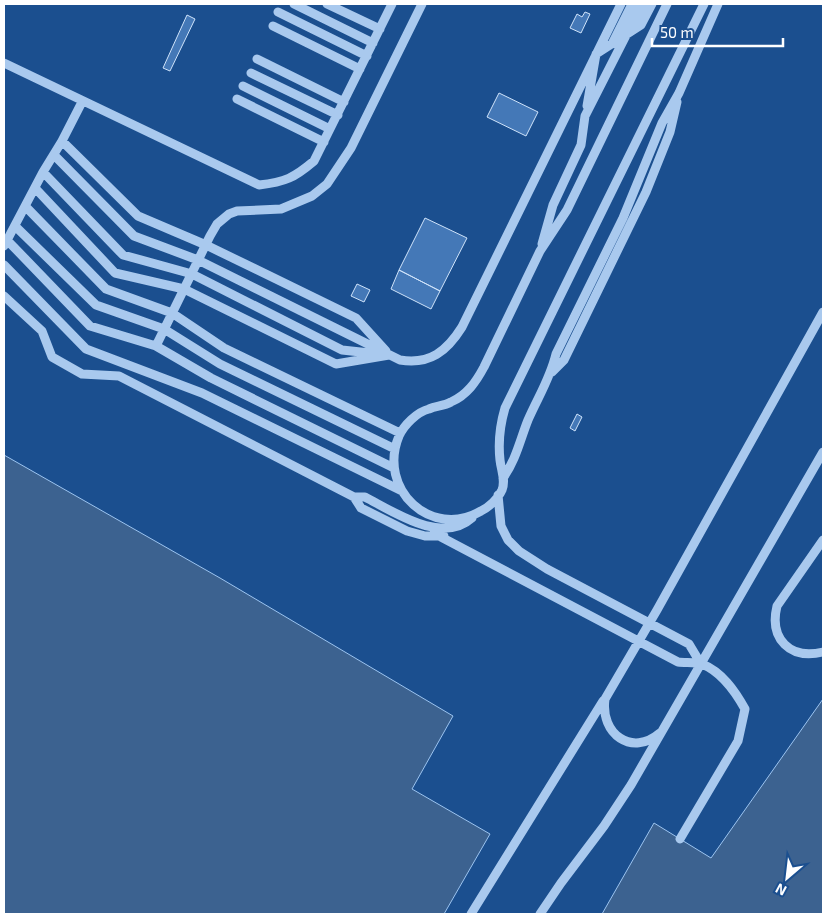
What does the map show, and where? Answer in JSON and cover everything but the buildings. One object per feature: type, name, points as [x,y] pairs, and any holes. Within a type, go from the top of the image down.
[{"type":"street","points":[[294,4],[373,43]]},
{"type":"street","points":[[327,4],[380,29]]},
{"type":"street","points":[[4,63],[82,102],[259,185],[279,183],[298,174],[314,161],[392,4]]},
{"type":"street","points":[[156,346],[217,224],[229,214],[237,212],[281,209],[312,196],[327,184],[351,148],[422,4]]},
{"type":"street","points":[[54,156],[134,236],[198,260],[400,360],[412,362],[424,360],[441,352],[453,341],[462,327],[621,4]]},
{"type":"street","points":[[612,44],[632,4]]},
{"type":"street","points":[[585,116],[642,4]]},
{"type":"street","points":[[540,251],[553,205],[581,146],[596,54],[641,25],[652,4]]},
{"type":"street","points":[[476,514],[452,520],[440,518],[423,512],[409,501],[396,480],[394,468],[395,449],[400,434],[416,416],[427,409],[452,402],[467,392],[476,382],[540,251],[567,210],[667,4]]},
{"type":"street","points":[[354,497],[361,508],[407,531],[425,536],[441,536],[459,530],[476,514],[486,508],[502,490],[503,478],[500,462],[499,433],[505,408],[704,4]]},
{"type":"street","points":[[503,478],[511,467],[528,419],[552,372],[556,354],[623,218],[662,123],[679,93],[718,4]]},
{"type":"street","points":[[278,12],[367,56]]},
{"type":"street","points":[[273,26],[360,69]]},
{"type":"street","points":[[257,59],[344,102]]},
{"type":"street","points":[[251,73],[338,114]]},
{"type":"street","points":[[243,86],[330,129]]},
{"type":"street","points":[[237,99],[324,142]]},
{"type":"street","points":[[82,102],[5,243],[90,326],[156,346],[211,378],[394,468]]},
{"type":"street","points":[[62,141],[138,216],[206,246],[356,318],[389,355]]},
{"type":"street","points":[[43,172],[123,255],[192,274],[342,350],[389,355]]},
{"type":"street","points":[[36,189],[115,273],[184,289],[336,364],[389,355]]},
{"type":"street","points":[[26,207],[106,289],[172,313],[224,348],[400,434]]},
{"type":"street","points":[[15,226],[96,305],[164,329],[220,364],[395,449]]},
{"type":"street","points":[[4,265],[86,349],[202,393],[402,491]]},
{"type":"street","points":[[4,296],[42,331],[52,357],[82,374],[119,376],[354,497],[365,497],[409,519],[442,529],[454,528],[466,523]]},
{"type":"street","points":[[472,914],[650,623],[823,312]]},
{"type":"street","points":[[540,914],[604,826],[663,730],[823,452]]},
{"type":"street","points":[[498,495],[501,526],[508,540],[519,551],[547,569],[689,644],[701,664]]},
{"type":"street","points":[[423,512],[432,527],[441,536],[678,662],[701,664],[719,675],[735,690],[745,709],[738,741],[680,839]]},
{"type":"street","points":[[823,540],[777,606],[774,618],[781,640],[789,648],[800,654],[812,655],[823,652]]},
{"type":"street","points":[[605,699],[603,710],[606,722],[612,731],[621,738],[632,742],[644,742],[654,738],[663,730]]},
{"type":"water","points":[[4,455],[220,578],[453,716],[412,789],[490,834],[444,914],[4,914]]},
{"type":"water","points":[[823,699],[823,914],[602,914],[654,823],[711,858]]}]
